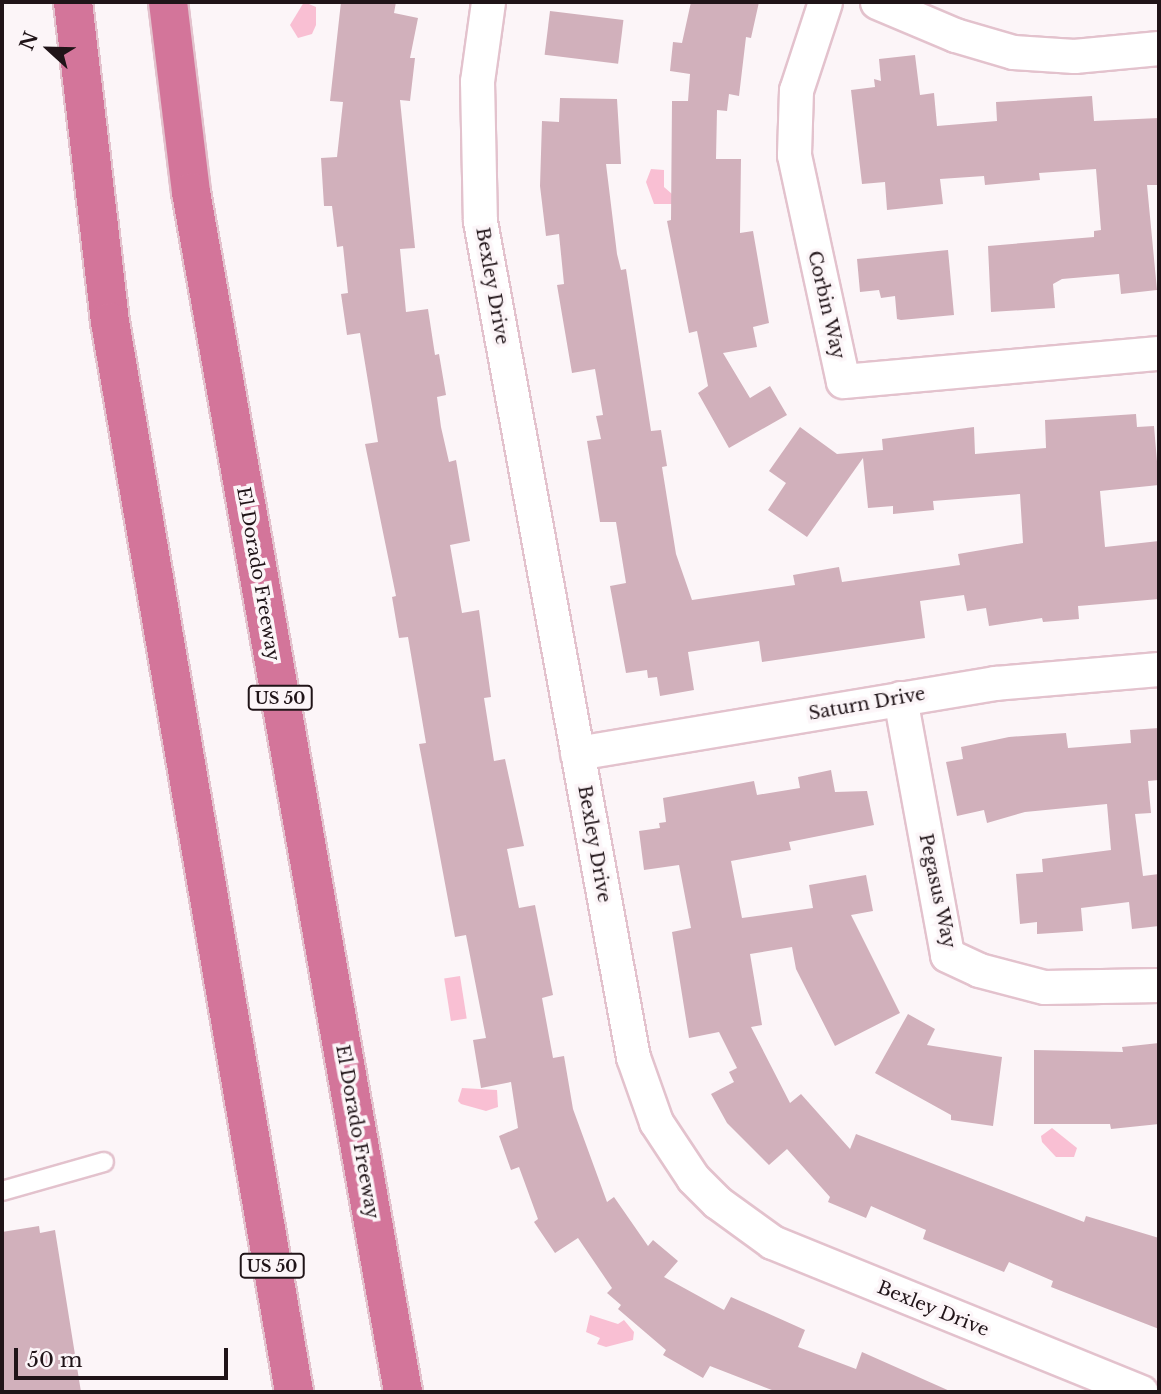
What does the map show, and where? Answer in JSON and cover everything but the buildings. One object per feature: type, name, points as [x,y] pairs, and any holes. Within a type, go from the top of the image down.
[{"type":"highway","name":"US 50","points":[[73,2],[110,322],[294,1392]]},
{"type":"highway","name":"El Dorado Freeway","points":[[168,2],[191,192],[403,1392]]},
{"type":"street","name":"Bexley Drive","points":[[488,2],[477,81],[480,221],[634,1060],[656,1122],[693,1178],[744,1224],[802,1256],[1141,1392]]},
{"type":"street","name":"Corbin Way","points":[[825,2],[796,90],[794,155],[843,381],[1159,353]]},
{"type":"street","points":[[877,2],[955,35],[1013,52],[1074,56],[1159,48]]},
{"type":"street","name":"Saturn Drive","points":[[578,753],[995,683],[1159,669]]},
{"type":"street","name":"Pegasus Way","points":[[900,698],[947,956],[979,970],[1044,987],[1159,985]]},
{"type":"lane","points":[[2,1191],[104,1162]]},
{"type":"shaded area","points":[[304,2],[316,7],[316,25],[312,34],[298,38],[290,25]]},
{"type":"shaded area","points":[[651,169],[664,170],[664,187],[672,194],[672,204],[654,204],[646,182]]},
{"type":"shaded area","points":[[460,976],[467,1018],[451,1021],[444,979]]},
{"type":"shaded area","points":[[462,1088],[497,1090],[498,1107],[486,1111],[461,1104],[458,1101]]},
{"type":"shaded area","points":[[1052,1128],[1077,1148],[1074,1157],[1056,1157],[1042,1142],[1041,1136]]},
{"type":"shaded area","points":[[590,1315],[618,1324],[624,1320],[634,1332],[633,1340],[606,1347],[597,1344],[600,1338],[586,1332]]}]
